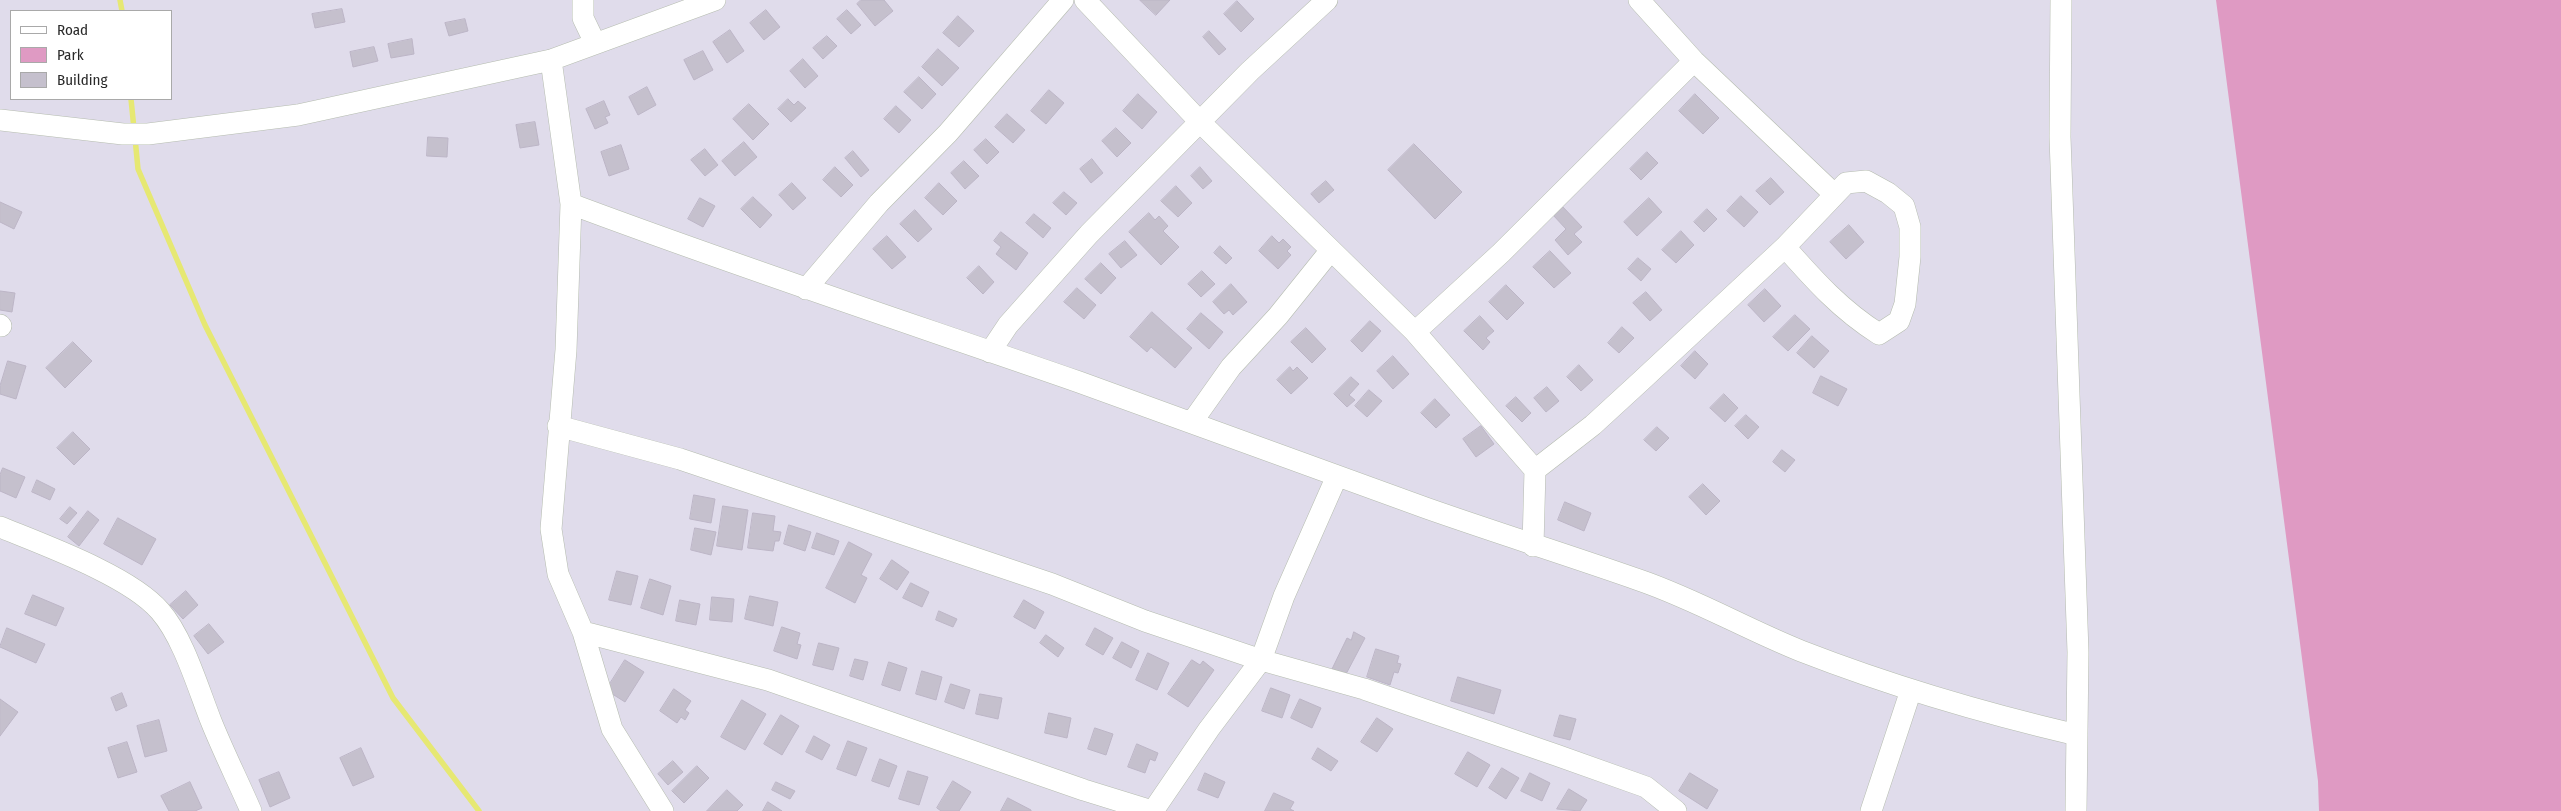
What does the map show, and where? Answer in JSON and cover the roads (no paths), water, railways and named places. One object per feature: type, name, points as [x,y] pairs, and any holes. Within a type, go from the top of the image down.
[{"type":"street","points":[[583,0],[583,18],[595,43]]},
{"type":"street","points":[[0,120],[123,134],[148,134],[298,114],[551,60],[715,0]]},
{"type":"street","points":[[806,289],[879,203],[948,132],[1063,0]]},
{"type":"street","points":[[1085,0],[1201,123],[1415,332],[1535,470],[1533,546]]},
{"type":"street","points":[[990,352],[1008,325],[1089,234],[1201,123],[1250,71],[1327,0]]},
{"type":"street","points":[[1639,0],[1694,61],[1834,194]]},
{"type":"street","points":[[2061,0],[2060,137],[2071,402],[2078,652],[2076,811]]},
{"type":"street","points":[[551,60],[571,204],[566,350],[558,426],[551,529],[558,574],[583,632],[612,728],[663,811]]},
{"type":"street","points":[[1415,332],[1502,253],[1694,61]]},
{"type":"street","points":[[1535,470],[1593,425],[1785,247],[1846,183],[1866,181],[1888,193],[1904,206],[1910,227],[1910,257],[1905,304],[1899,322],[1880,334],[1853,318],[1817,284],[1785,247]]},
{"type":"street","points":[[571,204],[706,255],[1192,422],[1533,546],[1657,587],[1690,599],[1735,622],[1799,650],[1911,690],[1995,716],[2077,734]]},
{"type":"street","points":[[1192,422],[1231,367],[1278,316],[1331,250]]},
{"type":"street","points":[[558,426],[680,459],[1052,584],[1145,621],[1261,660],[1364,689],[1646,787],[1676,811]]},
{"type":"street","points":[[583,632],[768,680],[1084,790],[1153,811],[1209,729],[1261,660],[1284,596],[1337,476]]},
{"type":"street","points":[[0,527],[81,562],[127,585],[144,595],[161,611],[188,660],[211,722],[251,811]]},
{"type":"street","points":[[1871,811],[1911,690]]},
{"type":"waterway","points":[[120,0],[122,10]]},
{"type":"waterway","points":[[131,100],[134,129]]},
{"type":"waterway","points":[[135,138],[138,169],[205,325],[393,698],[479,811]]}]
